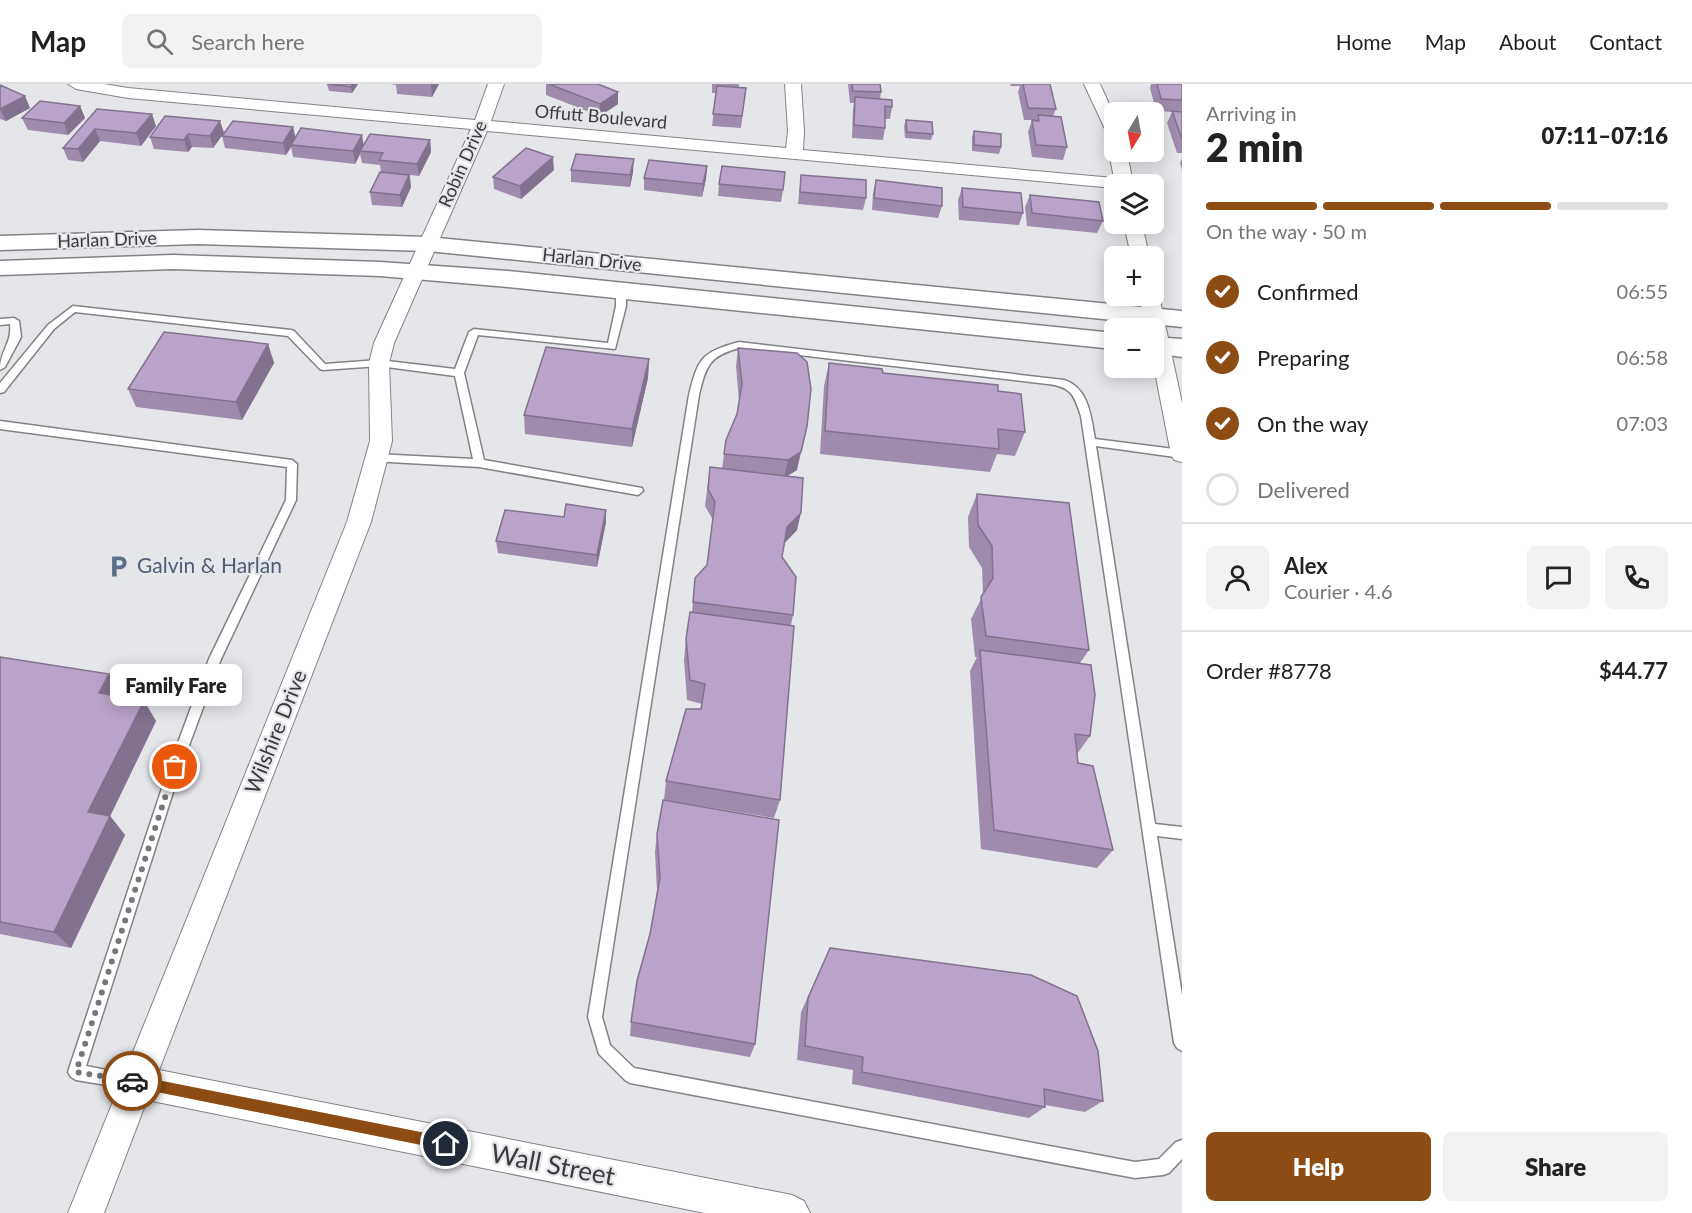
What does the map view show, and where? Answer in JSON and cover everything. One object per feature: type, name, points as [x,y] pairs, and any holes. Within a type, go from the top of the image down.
[{"type":"main road","name":"Harlan Drive","points":[[0,243],[198,237],[428,244],[1104,302]]},
{"type":"main road","name":"Harlan Drive","points":[[0,268],[173,262],[416,271],[1104,340]]},
{"type":"main road","name":"Harlan Drive","points":[[1151,306],[1182,319]]},
{"type":"street","name":"Offutt Boulevard","points":[[76,84],[128,93],[1104,182]]},
{"type":"street","name":"Robin Drive","points":[[428,244],[481,126],[496,84]]},
{"type":"street","points":[[793,84],[796,131],[794,155]]},
{"type":"street","points":[[1092,84],[1104,110]]},
{"type":"street","name":"Wilshire Drive","points":[[86,1213],[359,522],[381,441],[380,363],[384,343],[428,244]]},
{"type":"street","points":[[1151,306],[1165,346],[1177,403],[1182,454]]},
{"type":"street","name":"Wall Street","points":[[137,1082],[792,1213]]},
{"type":"lane","points":[[478,463],[459,373],[474,332],[612,347],[621,306],[621,291]]},
{"type":"lane","points":[[0,390],[51,327],[73,309],[291,333],[323,367],[380,363],[459,373]]},
{"type":"lane","points":[[0,322],[14,321],[16,337],[0,367]]},
{"type":"lane","points":[[1182,1042],[1086,416],[1078,392],[1072,386],[1060,382],[739,345],[723,349],[708,358],[701,369],[687,438],[595,1017],[604,1048],[630,1075],[1135,1170],[1163,1167],[1182,1148]]},
{"type":"lane","points":[[0,425],[292,464],[291,500],[211,669],[175,767],[76,1072],[137,1082]]},
{"type":"lane","points":[[1089,442],[1182,454]]},
{"type":"lane","points":[[376,458],[478,463],[638,491]]},
{"type":"lane","points":[[1150,829],[1182,833]]},
{"type":"building","points":[[327,84],[353,84],[351,87]]},
{"type":"building","points":[[549,84],[598,84],[618,92],[600,104]]},
{"type":"building","points":[[852,84],[880,84],[881,92],[853,91]]},
{"type":"building","points":[[1023,84],[1050,84],[1056,109],[1028,108]]},
{"type":"building","points":[[1157,84],[1182,84],[1182,100],[1161,99]]},
{"type":"building","points":[[0,85],[25,96],[0,109]]},
{"type":"building","points":[[717,86],[746,88],[742,116],[713,114]]},
{"type":"building","points":[[855,97],[892,100],[892,107],[885,106],[885,128],[854,125]]},
{"type":"building","points":[[40,101],[80,106],[64,123],[22,118]]},
{"type":"building","points":[[97,109],[152,114],[136,133],[95,129],[78,149],[63,148]]},
{"type":"building","points":[[1172,111],[1182,112],[1182,139]]},
{"type":"building","points":[[1038,115],[1061,117],[1067,147],[1036,145],[1032,120],[1039,121]]},
{"type":"building","points":[[165,116],[220,121],[210,136],[188,134],[184,140],[150,137]]},
{"type":"building","points":[[906,120],[932,122],[933,134],[907,132]]},
{"type":"building","points":[[233,121],[293,127],[283,143],[222,136]]},
{"type":"building","points":[[301,128],[362,135],[353,151],[291,145]]},
{"type":"building","points":[[974,131],[1001,134],[1001,147],[974,145]]},
{"type":"building","points":[[370,134],[430,140],[417,164],[379,160],[383,153],[360,151]]},
{"type":"building","points":[[526,148],[553,157],[520,186],[493,177]]},
{"type":"building","points":[[576,154],[634,159],[630,175],[571,170]]},
{"type":"building","points":[[649,160],[707,166],[703,184],[644,178]]},
{"type":"building","points":[[722,166],[785,172],[783,190],[719,184]]},
{"type":"building","points":[[380,172],[409,175],[400,195],[370,192]]},
{"type":"building","points":[[801,175],[866,180],[866,198],[800,192]]},
{"type":"building","points":[[876,180],[942,188],[942,206],[874,198]]},
{"type":"building","points":[[962,188],[1021,193],[1023,213],[963,207]]},
{"type":"building","points":[[1030,195],[1099,202],[1103,221],[1032,213]]},
{"type":"building","points":[[164,332],[268,344],[236,402],[128,389]]},
{"type":"building","points":[[546,347],[649,359],[632,429],[524,415]]},
{"type":"building","points":[[738,348],[797,353],[807,362],[811,389],[807,426],[801,452],[788,460],[724,454],[726,440],[737,414],[742,384]]},
{"type":"building","points":[[829,363],[882,369],[883,373],[998,385],[998,391],[1021,394],[1025,432],[998,429],[999,449],[825,431]]},
{"type":"building","points":[[710,467],[803,478],[801,513],[787,527],[782,557],[796,577],[793,615],[693,602],[695,578],[707,565],[715,502],[708,489]]},
{"type":"building","points":[[977,494],[1069,503],[1089,650],[986,636],[981,597],[993,578],[992,546],[978,525]]},
{"type":"building","points":[[566,504],[606,510],[597,555],[496,541],[505,510],[564,517]]},
{"type":"building","points":[[690,612],[794,626],[780,800],[666,781],[686,709],[701,709],[705,684],[690,680],[686,639]]},
{"type":"building","points":[[980,650],[1091,665],[1095,695],[1090,736],[1075,734],[1078,763],[1093,766],[1113,850],[994,830]]},
{"type":"building","points":[[0,657],[109,674],[99,693],[144,701],[88,812],[110,816],[54,932],[0,922]]},
{"type":"building","points":[[663,800],[779,820],[755,1044],[631,1022],[637,981],[650,934],[660,878],[657,834]]},
{"type":"building","points":[[830,948],[1031,975],[1077,996],[1098,1051],[1103,1101],[1044,1089],[1045,1107],[862,1072],[863,1057],[805,1046],[808,998]]},
{"type":"way so far","points":[[132,1081],[76,1072],[175,767]]},
{"type":"place","name":"Galvin & Harlan","points":[[119,566]]},
{"type":"place","name":"Family Fare","points":[[175,767]]},
{"type":"route","points":[[132,1081],[446,1144]]}]
